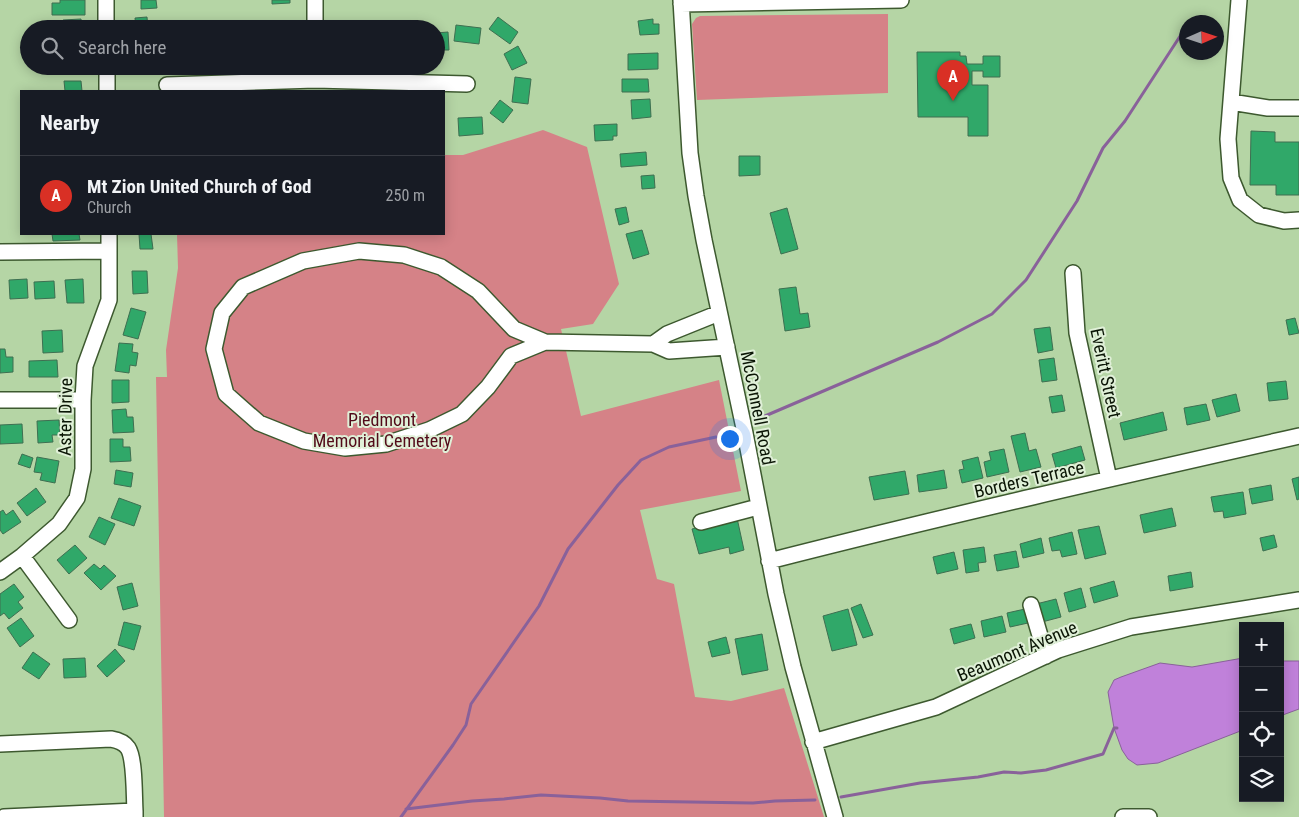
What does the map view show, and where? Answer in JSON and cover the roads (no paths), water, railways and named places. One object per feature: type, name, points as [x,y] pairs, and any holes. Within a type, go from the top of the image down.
[{"type":"street","points":[[106,0],[106,20]]},
{"type":"street","points":[[315,0],[315,20]]},
{"type":"street","points":[[681,2],[901,0]]},
{"type":"street","points":[[1239,0],[1228,139],[1231,178],[1240,200],[1259,215],[1284,221],[1299,220]]},
{"type":"street","name":"McConnell Road","points":[[681,2],[690,152],[702,231],[745,433],[769,561],[793,667],[835,817]]},
{"type":"street","points":[[107,75],[107,90]]},
{"type":"street","points":[[167,85],[290,75]]},
{"type":"street","points":[[343,75],[467,84]]},
{"type":"street","points":[[1231,102],[1268,108],[1299,108]]},
{"type":"street","name":"Aster Drive","points":[[0,572],[59,524],[77,498],[83,469],[85,366],[109,300],[109,235]]},
{"type":"street","points":[[0,252],[109,251]]},
{"type":"street","points":[[545,342],[511,356],[488,387],[462,414],[429,430],[386,444],[345,448],[304,441],[259,423],[226,394],[214,349],[222,313],[243,287],[303,260],[359,251],[404,254],[441,267],[478,291],[514,328],[545,342],[653,344],[669,351],[727,347]]},
{"type":"street","name":"Everitt Street","points":[[1073,273],[1077,333],[1110,479]]},
{"type":"street","points":[[653,344],[667,334],[719,313]]},
{"type":"street","points":[[0,400],[83,400]]},
{"type":"street","name":"Borders Terrace","points":[[769,561],[851,540],[1299,436]]},
{"type":"street","points":[[702,522],[758,507]]},
{"type":"street","points":[[22,556],[70,620]]},
{"type":"street","name":"Beaumont Avenue","points":[[813,742],[936,707],[1058,650],[1131,628],[1299,600]]},
{"type":"street","points":[[1031,605],[1046,656]]},
{"type":"street","points":[[0,744],[111,738],[120,741],[128,748],[132,762],[135,814],[4,817]]},
{"type":"street","points":[[1123,817],[1149,817]]},
{"type":"waterway","points":[[765,416],[938,342],[992,314],[1026,280],[1077,201],[1103,148],[1125,121],[1179,38]]},
{"type":"waterway","points":[[401,817],[466,725],[471,704],[539,606],[568,549],[618,485],[641,460],[669,447],[716,437]]},
{"type":"waterway","points":[[841,797],[920,783],[978,777],[1004,772],[1021,773],[1046,770],[1103,754],[1114,728],[1117,728]]},
{"type":"waterway","points":[[406,809],[541,795],[628,801],[753,803],[815,800]]},
{"type":"place","name":"Mt Zion United Church of God","points":[[953,101]]},
{"type":"park label","name":"Piedmont Memorial Cemetery","points":[[382,429]]}]
